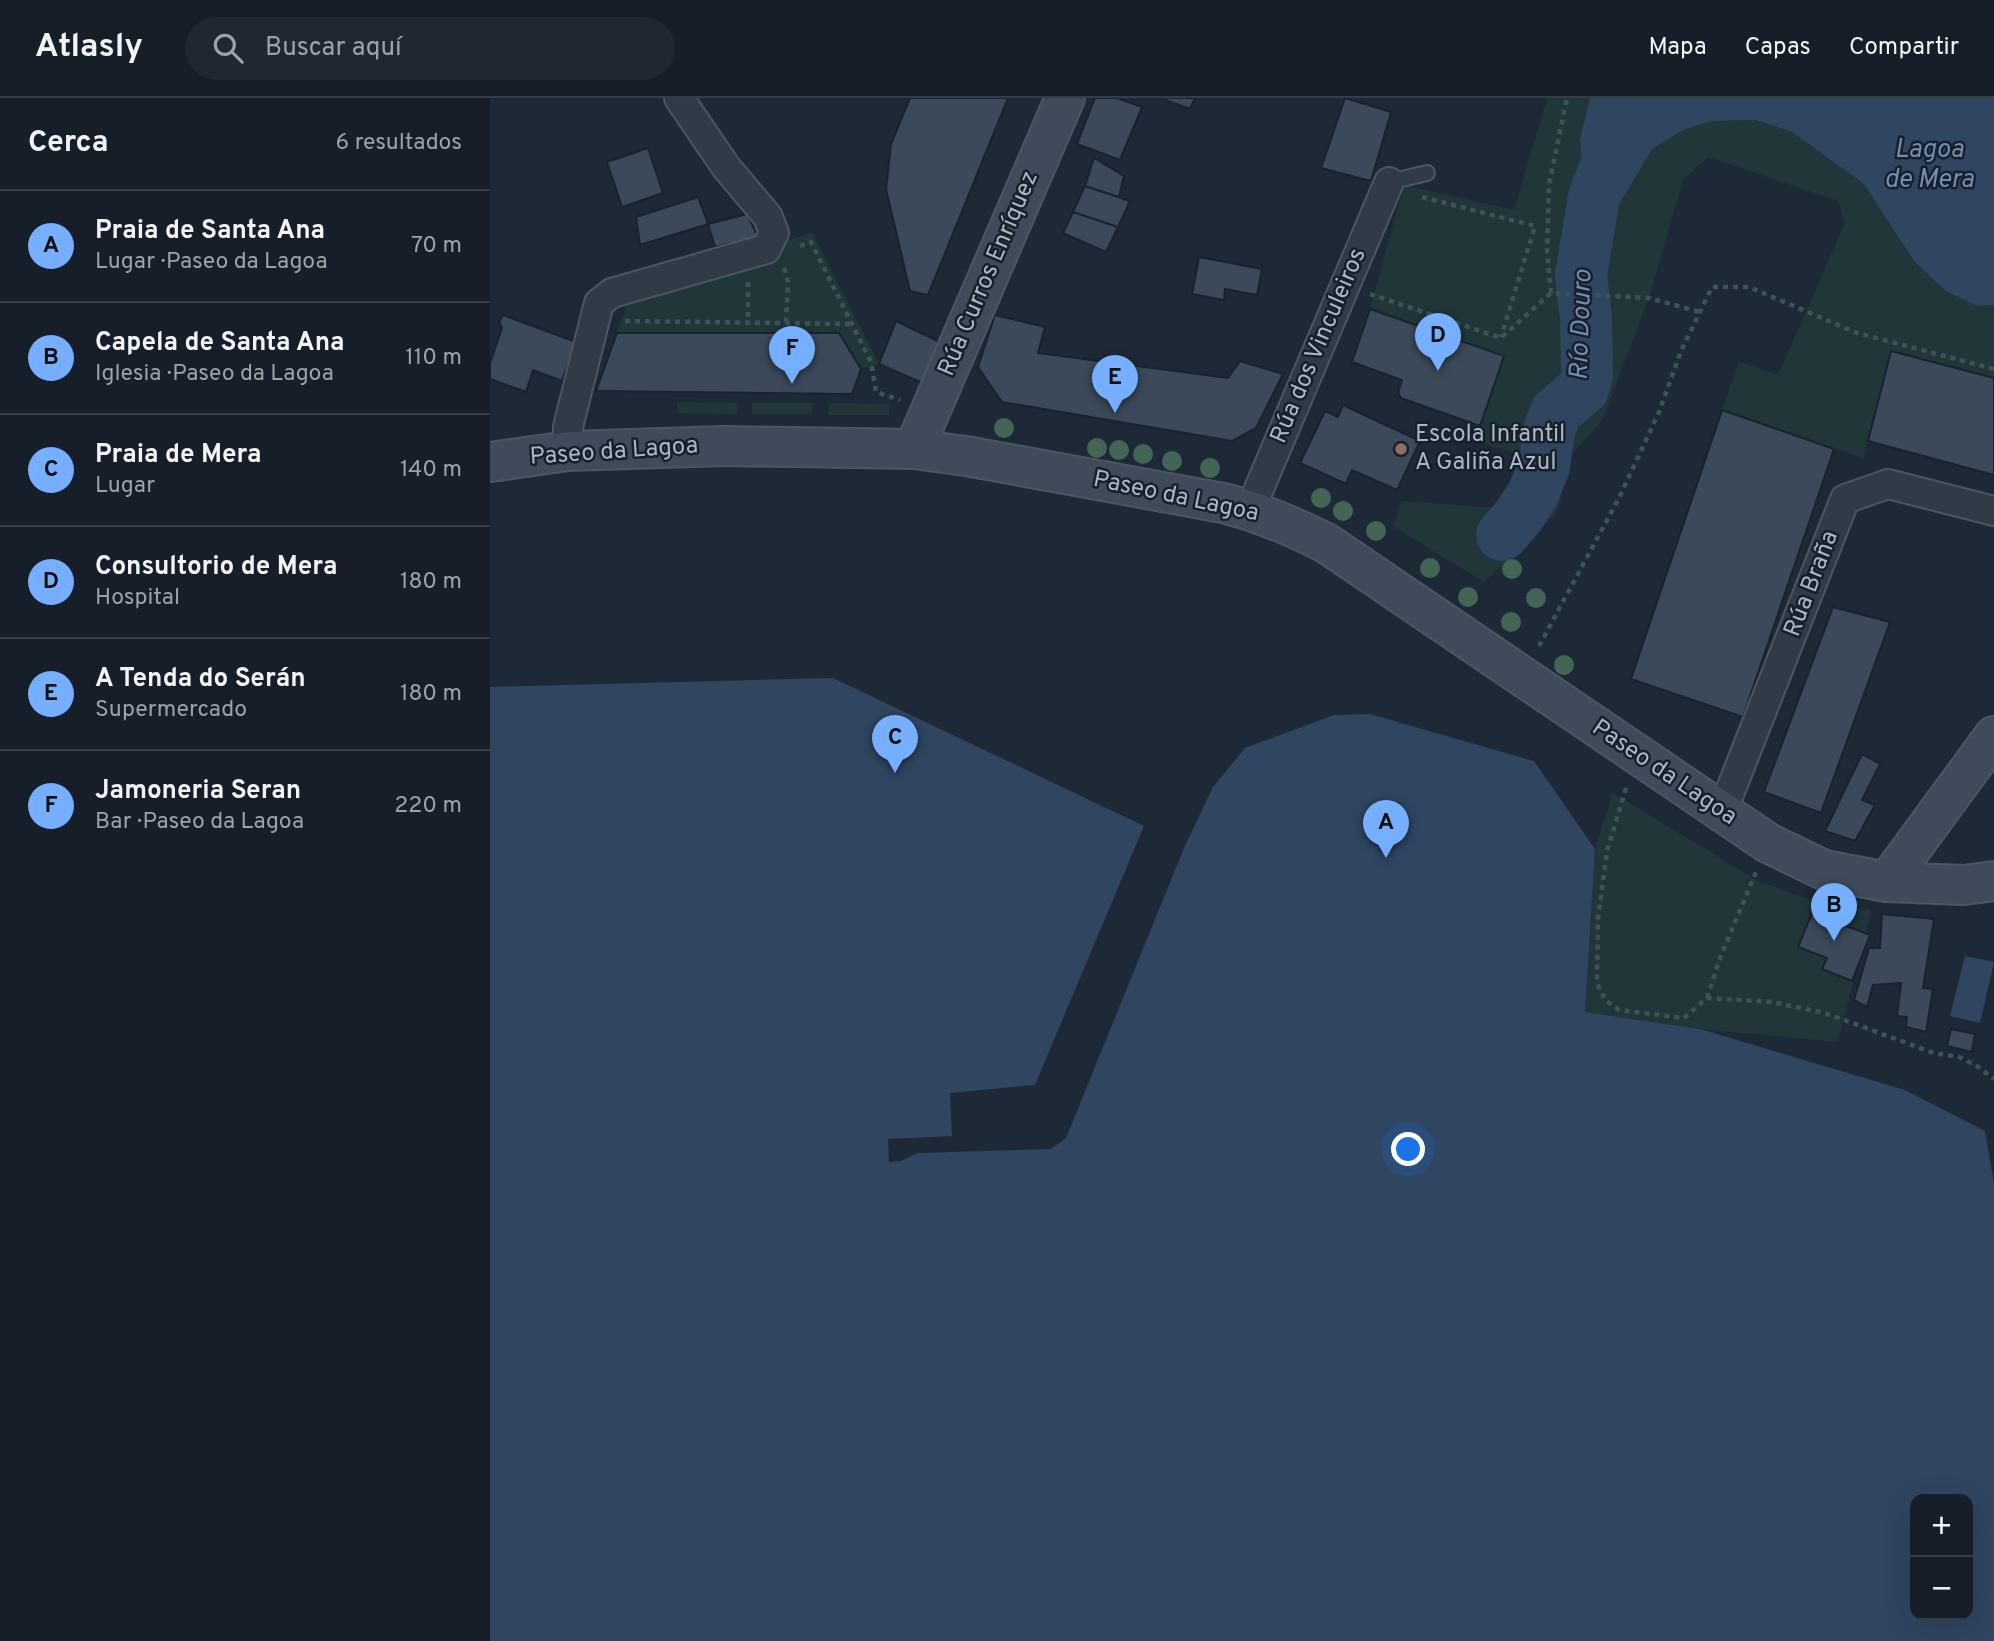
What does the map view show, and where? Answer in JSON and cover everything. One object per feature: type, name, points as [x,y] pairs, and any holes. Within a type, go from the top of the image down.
[{"type":"main road","name":"Rúa Curros Enríquez","points":[[914,449],[1065,98]]},
{"type":"main road","name":"Paseo da Lagoa","points":[[490,462],[568,451],[724,446],[914,449],[966,456],[1250,510],[1286,523],[1326,543],[1768,843],[1824,870],[1887,882],[1964,885],[1994,881]]},
{"type":"main road","points":[[1887,882],[1994,736]]},
{"type":"street","points":[[568,451],[568,427],[600,303],[612,293],[766,249],[777,243],[768,217],[726,167],[679,98]]},
{"type":"street","name":"Rúa dos Vinculeiros","points":[[1250,510],[1388,185]]},
{"type":"street","name":"Rúa Braña","points":[[1722,812],[1845,499],[1888,484],[1994,511]]},
{"type":"lane","points":[[1388,185],[1427,173]]},
{"type":"path","points":[[1551,293],[1549,185],[1567,98]]},
{"type":"path","points":[[1388,185],[1548,229]]},
{"type":"path","points":[[1501,338],[1535,226]]},
{"type":"path","points":[[786,323],[788,282],[777,243],[811,242],[871,362],[876,392],[907,402]]},
{"type":"path","points":[[748,276],[748,323]]},
{"type":"path","points":[[1537,650],[1619,498],[1659,412],[1681,351],[1712,287],[1749,287],[1857,333],[1994,369]]},
{"type":"path","points":[[1357,290],[1501,338]]},
{"type":"path","points":[[1501,338],[1551,293],[1649,298],[1700,312]]},
{"type":"path","points":[[613,321],[852,324]]},
{"type":"path","points":[[1629,780],[1607,851],[1598,918],[1597,983],[1605,1000],[1619,1010],[1684,1018],[1707,998],[1720,958],[1757,869]]},
{"type":"path","points":[[1707,998],[1772,1002],[1825,1013],[1934,1052],[1959,1057],[1994,1079]]},
{"type":"green space","points":[[1547,98],[1590,98],[1580,139],[1583,177],[1571,249],[1575,275],[1589,275],[1601,235],[1652,149],[1683,130],[1712,121],[1756,120],[1792,132],[1864,184],[1914,261],[1977,306],[1994,305],[1994,378],[1891,351],[1863,458],[1722,410],[1739,362],[1778,375],[1845,223],[1838,201],[1708,157],[1683,180],[1649,298],[1602,421],[1568,458],[1558,512],[1484,582],[1393,526],[1402,501],[1497,508],[1526,458],[1476,440],[1504,356],[1370,309],[1404,185],[1514,210]]},
{"type":"green space","points":[[812,232],[879,364],[861,369],[839,333],[617,333],[632,288],[766,249]]},
{"type":"green space","points":[[677,402],[737,403],[737,414],[677,413]]},
{"type":"green space","points":[[752,403],[812,403],[812,414],[752,414]]},
{"type":"green space","points":[[829,403],[889,404],[889,415],[828,415]]},
{"type":"green space","points":[[1613,793],[1758,881],[1814,901],[1871,910],[1838,1042],[1700,1029],[1585,1012],[1595,849]]},
{"type":"water","name":"Lagoa de Mera","points":[[1590,98],[1994,98],[1994,305],[1977,306],[1946,291],[1914,261],[1864,184],[1792,132],[1756,120],[1712,121],[1683,130],[1652,149],[1601,235],[1589,276],[1575,275],[1571,249],[1583,177],[1580,139]]},
{"type":"water","points":[[833,678],[1144,826],[1035,1085],[950,1093],[952,1136],[888,1139],[889,1162],[901,1161],[918,1153],[1051,1149],[1066,1138],[1184,848],[1213,787],[1245,748],[1334,715],[1370,714],[1534,761],[1595,849],[1585,1012],[1700,1029],[1905,1090],[1985,1131],[1994,1183],[1994,1641],[490,1641],[490,687]]},
{"type":"water","points":[[1965,956],[1994,962],[1980,1023],[1950,1016]]},
{"type":"building","points":[[910,98],[1008,98],[928,295],[910,291],[886,189],[891,144]]},
{"type":"building","points":[[1095,98],[1117,98],[1142,107],[1120,160],[1077,144]]},
{"type":"building","points":[[1160,98],[1195,98],[1190,109]]},
{"type":"building","points":[[1345,98],[1391,112],[1371,181],[1321,168]]},
{"type":"building","points":[[648,148],[663,193],[622,207],[607,162]]},
{"type":"building","points":[[1094,158],[1124,176],[1119,197],[1085,186]]},
{"type":"building","points":[[1085,186],[1130,201],[1118,227],[1073,212]]},
{"type":"building","points":[[698,197],[708,224],[640,245],[636,217]]},
{"type":"building","points":[[1073,212],[1118,227],[1106,252],[1063,233]]},
{"type":"building","points":[[747,214],[758,237],[715,247],[708,224]]},
{"type":"building","points":[[1199,257],[1262,269],[1257,295],[1225,289],[1224,300],[1192,294]]},
{"type":"building","points":[[1370,309],[1504,356],[1480,426],[1401,398],[1398,392],[1402,380],[1352,362]]},
{"type":"building","points":[[503,315],[576,342],[562,381],[533,370],[526,392],[490,379],[490,363],[502,328],[499,322]]},
{"type":"building","points":[[995,315],[1045,327],[1038,353],[1228,378],[1240,361],[1283,374],[1256,428],[1232,441],[1002,402],[978,367]]},
{"type":"building","points":[[896,321],[944,344],[927,385],[879,364]]},
{"type":"building","points":[[617,333],[839,333],[861,369],[852,394],[596,391]]},
{"type":"building","points":[[1891,351],[1994,378],[1994,475],[1868,441]]},
{"type":"building","points":[[1343,405],[1420,441],[1397,490],[1352,470],[1346,484],[1300,463],[1325,411],[1338,417]]},
{"type":"building","points":[[1722,410],[1834,449],[1743,717],[1631,679]]},
{"type":"building","points":[[1833,607],[1890,622],[1821,813],[1764,792]]},
{"type":"building","points":[[1862,754],[1880,764],[1862,800],[1875,805],[1855,841],[1825,831]]},
{"type":"building","points":[[1812,913],[1870,935],[1852,981],[1822,969],[1827,958],[1798,947]]},
{"type":"building","points":[[1882,914],[1934,919],[1923,988],[1933,989],[1926,1032],[1906,1027],[1907,1017],[1897,1016],[1901,983],[1873,985],[1867,1007],[1854,1000],[1869,948],[1880,948]]},
{"type":"building","points":[[1951,1029],[1975,1034],[1972,1052],[1947,1046]]},
{"type":"waterway","name":"Río Douro","points":[[1502,535],[1533,494],[1544,467],[1549,431],[1556,412],[1583,389],[1587,375],[1586,318],[1581,275],[1594,197],[1632,98]]},
{"type":"place","name":"Consultorio de Mera","points":[[1438,371]]},
{"type":"place","name":"Jamoneria Seran","points":[[792,384]]},
{"type":"place","name":"A Tenda do Serán","points":[[1115,413]]},
{"type":"place","name":"Escola Infantil A Galiña Azul","points":[[1401,449]]},
{"type":"place","name":"Praia de Mera","points":[[895,773]]},
{"type":"place","name":"Praia de Santa Ana","points":[[1386,858]]},
{"type":"place","name":"Capela de Santa Ana","points":[[1834,941]]}]
